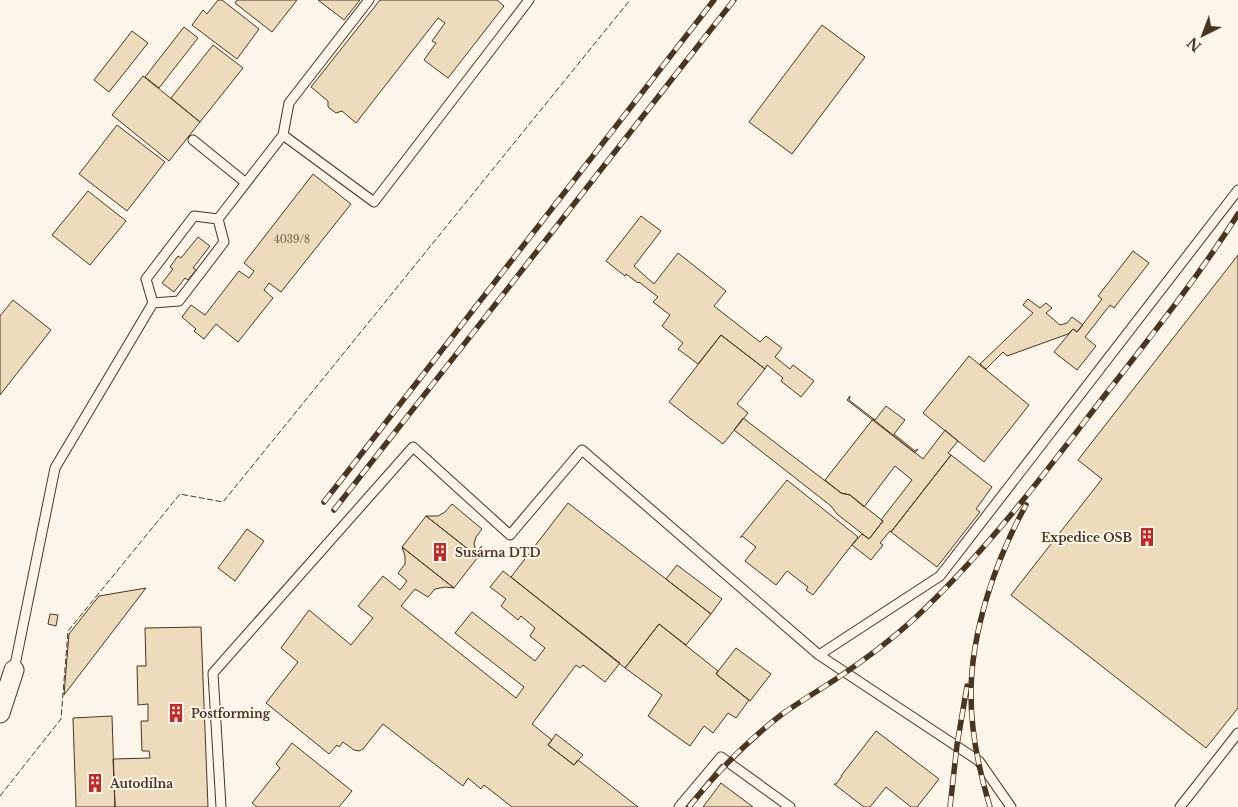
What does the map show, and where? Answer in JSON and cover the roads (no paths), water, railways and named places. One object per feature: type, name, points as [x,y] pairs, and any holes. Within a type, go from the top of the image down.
[{"type":"street","points":[[0,713],[14,670]]},
{"type":"lane","points":[[218,219],[283,135],[289,103],[369,0]]},
{"type":"lane","points":[[283,135],[374,202],[529,0]]},
{"type":"lane","points":[[193,140],[246,183]]},
{"type":"lane","points":[[819,655],[940,576],[1238,190]]},
{"type":"lane","points":[[14,670],[55,468],[153,302],[146,279],[194,216],[218,219]]},
{"type":"lane","points":[[153,302],[179,301],[224,242],[218,219]]},
{"type":"lane","points":[[221,807],[213,673],[413,447],[510,535],[582,450],[819,655],[979,761],[1011,807]]},
{"type":"lane","points":[[1180,807],[1238,733]]},
{"type":"lane","points":[[679,807],[721,757],[790,807]]},
{"type":"railway","points":[[324,502],[714,0]]},
{"type":"railway","points":[[334,510],[734,0]]},
{"type":"railway","points":[[689,807],[721,770],[756,736],[781,715],[886,643],[914,619],[963,570],[1031,491],[1150,337],[1187,289],[1238,214]]},
{"type":"railway","points":[[990,807],[982,779],[974,737],[971,708],[972,670],[975,645],[987,596],[1005,548],[1026,505]]},
{"type":"railway","points":[[950,807],[957,745],[967,686]]},
{"type":"place","name":"Expedice OSB","points":[[1147,537]]},
{"type":"place","name":"Susárna DTD","points":[[440,552]]},
{"type":"place","name":"Postforming","points":[[176,713]]},
{"type":"place","name":"Autodílna","points":[[95,783]]}]
